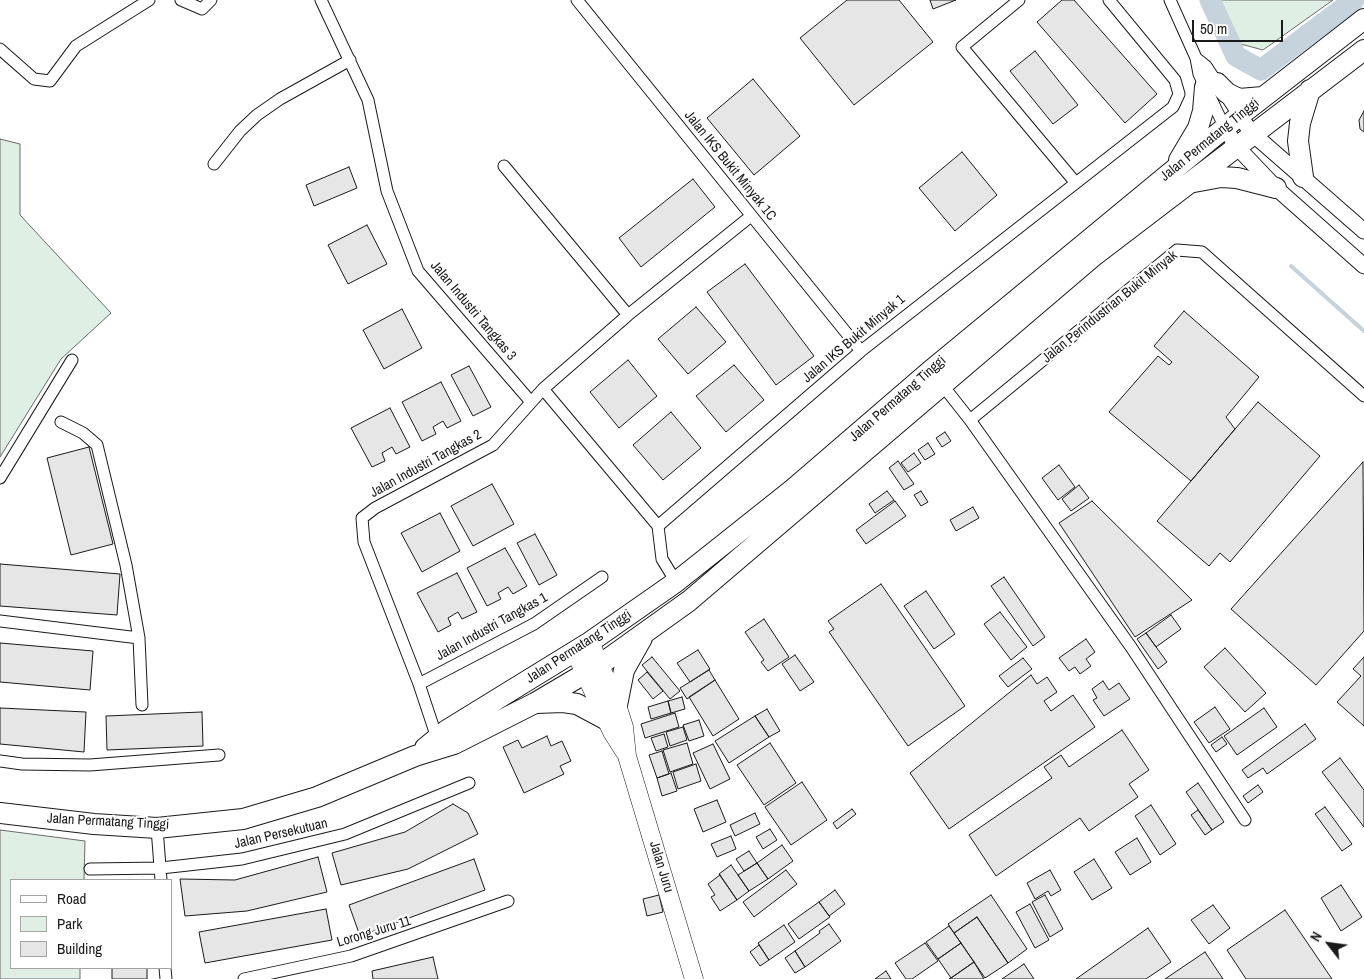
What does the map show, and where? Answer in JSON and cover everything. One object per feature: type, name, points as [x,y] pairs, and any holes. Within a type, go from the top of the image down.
[{"type":"highway","name":"Jalan Permatang Tinggi","points":[[0,813],[85,823],[157,828],[243,819],[317,797],[415,756],[454,744],[535,703],[593,669],[690,601],[936,378],[1173,170],[1364,19]]},
{"type":"highway","name":"Jalan Permatang Tinggi","points":[[415,756],[469,716],[582,647],[676,582],[1095,255],[1364,50]]},
{"type":"highway","points":[[1173,170],[1198,128],[1211,85],[1239,99],[1263,97]]},
{"type":"highway","points":[[1303,177],[1298,141],[1300,123],[1310,90]]},
{"type":"highway","points":[[1191,183],[1221,177],[1252,181],[1276,188]]},
{"type":"highway","points":[[535,703],[562,702],[611,712],[624,670],[647,630]]},
{"type":"main road","points":[[1232,122],[1253,134],[1364,231]]},
{"type":"main road","points":[[1232,122],[1237,147],[1276,188],[1364,266]]},
{"type":"main road","name":"Jalan Juru","points":[[582,647],[611,712],[624,727],[627,756],[694,979]]},
{"type":"street","points":[[0,49],[34,79],[50,81],[76,46],[149,0]]},
{"type":"street","points":[[181,0],[202,9],[211,0]]},
{"type":"street","name":"Jalan Industri Tangkas 3","points":[[321,0],[350,60],[373,117],[387,191],[418,271],[530,402]]},
{"type":"street","name":"Jalan IKS Bukit Minyak 1C","points":[[577,0],[860,351]]},
{"type":"street","points":[[1019,0],[962,47],[1075,182]]},
{"type":"street","name":"Jalan IKS Bukit Minyak 1","points":[[658,526],[860,351],[1173,107],[1179,94],[1175,80],[1109,0]]},
{"type":"street","points":[[1170,0],[1196,58],[1199,74],[1211,85],[1232,122]]},
{"type":"street","points":[[214,164],[240,131],[257,115],[280,98],[350,60]]},
{"type":"street","points":[[1211,85],[1232,122]]},
{"type":"street","points":[[504,166],[628,315]]},
{"type":"street","name":"Jalan Industri Tangkas 2","points":[[419,684],[364,542],[362,518],[375,508],[493,445],[543,389],[628,315],[751,216]]},
{"type":"street","name":"Jalan Perindustrian Bukit Minyak","points":[[970,420],[1177,250],[1202,252],[1364,396]]},
{"type":"street","points":[[0,478],[72,360]]},
{"type":"street","points":[[936,378],[970,420],[1131,648],[1245,820]]},
{"type":"street","points":[[543,389],[658,526],[662,559],[676,582]]},
{"type":"street","points":[[61,422],[83,433],[97,445],[126,565],[139,638],[142,705]]},
{"type":"street","name":"Jalan Industri Tangkas 1","points":[[419,684],[534,624],[602,577]]},
{"type":"street","points":[[0,621],[139,638]]},
{"type":"street","points":[[419,684],[437,738]]},
{"type":"street","points":[[0,761],[22,764],[90,764],[219,755]]},
{"type":"street","name":"Jalan Persekutuan","points":[[90,869],[161,868],[242,859],[344,834],[468,783]]},
{"type":"street","points":[[157,828],[161,879]]},
{"type":"street","name":"Lorong Juru 11","points":[[244,979],[351,956],[508,901]]},
{"type":"green space","points":[[1220,0],[1333,0],[1263,50],[1237,43]]},
{"type":"green space","points":[[0,139],[20,144],[20,215],[111,313],[61,359],[0,457]]},
{"type":"green space","points":[[0,830],[85,841],[84,879],[10,879],[10,969],[80,969],[80,979],[0,979]]},
{"type":"building","points":[[847,0],[899,0],[933,42],[854,105],[800,38]]},
{"type":"building","points":[[930,0],[956,0],[933,9]]},
{"type":"building","points":[[1062,0],[1074,0],[1157,94],[1125,123],[1037,22]]},
{"type":"building","points":[[1035,51],[1078,105],[1053,124],[1010,71]]},
{"type":"building","points":[[753,79],[800,136],[754,175],[707,118]]},
{"type":"building","points":[[1364,111],[1364,132],[1360,129],[1359,120]]},
{"type":"building","points":[[962,152],[997,195],[955,231],[919,188]]},
{"type":"building","points":[[349,167],[357,188],[314,206],[306,185]]},
{"type":"building","points":[[693,179],[715,207],[641,267],[619,238]]},
{"type":"building","points":[[367,225],[387,264],[348,284],[328,245]]},
{"type":"building","points":[[745,264],[814,356],[776,385],[707,292]]},
{"type":"building","points":[[696,307],[726,342],[688,374],[658,339]]},
{"type":"building","points":[[402,309],[422,348],[384,369],[363,330]]},
{"type":"building","points":[[1184,311],[1259,377],[1226,417],[1235,429],[1191,481],[1109,412],[1158,356],[1169,365],[1172,362],[1154,346]]},
{"type":"building","points":[[628,360],[657,396],[619,428],[590,392]]},
{"type":"building","points":[[734,365],[764,400],[726,432],[696,396]]},
{"type":"building","points":[[469,366],[491,407],[473,416],[451,375]]},
{"type":"building","points":[[441,382],[461,421],[447,428],[443,421],[433,427],[436,434],[422,441],[402,402]]},
{"type":"building","points":[[1258,402],[1320,456],[1230,562],[1220,553],[1209,566],[1157,521]]},
{"type":"building","points":[[390,408],[410,447],[396,454],[392,447],[382,453],[385,461],[372,467],[351,428]]},
{"type":"building","points":[[671,412],[701,448],[663,480],[633,445]]},
{"type":"building","points":[[945,432],[951,441],[942,447],[936,438]]},
{"type":"building","points":[[928,443],[935,454],[925,460],[918,450]]},
{"type":"building","points":[[89,447],[113,544],[71,555],[47,458]]},
{"type":"building","points":[[914,453],[921,463],[908,472],[901,463]]},
{"type":"building","points":[[898,461],[914,484],[904,490],[889,468]]},
{"type":"building","points":[[1363,462],[1364,631],[1316,685],[1231,609]]},
{"type":"building","points":[[1059,465],[1075,487],[1058,500],[1042,478]]},
{"type":"building","points":[[492,484],[514,524],[473,546],[451,506]]},
{"type":"building","points":[[1079,485],[1089,498],[1071,511],[1062,499]]},
{"type":"building","points":[[887,491],[894,500],[875,513],[869,504]]},
{"type":"building","points":[[921,491],[928,502],[921,506],[914,495]]},
{"type":"building","points":[[895,501],[906,516],[866,544],[856,530]]},
{"type":"building","points":[[1092,501],[1192,600],[1135,637],[1059,523]]},
{"type":"building","points":[[973,507],[979,518],[956,531],[950,520]]},
{"type":"building","points":[[440,513],[460,551],[422,572],[401,533]]},
{"type":"building","points":[[535,534],[557,575],[539,585],[517,543]]},
{"type":"building","points":[[505,548],[527,586],[513,594],[508,587],[498,593],[501,599],[487,606],[467,568]]},
{"type":"building","points":[[0,564],[120,574],[117,615],[0,606]]},
{"type":"building","points":[[457,573],[477,612],[462,619],[458,612],[448,618],[451,625],[438,632],[417,593]]},
{"type":"building","points":[[1004,577],[1045,637],[1033,646],[991,586]]},
{"type":"building","points":[[881,584],[965,706],[908,746],[829,632],[834,629],[828,621]]},
{"type":"building","points":[[926,591],[955,634],[934,649],[904,606]]},
{"type":"building","points":[[1000,612],[1027,647],[1011,660],[984,624]]},
{"type":"building","points":[[1171,615],[1181,629],[1156,647],[1146,633]]},
{"type":"building","points":[[764,619],[789,657],[768,671],[761,662],[764,660],[745,632]]},
{"type":"building","points":[[1146,633],[1167,662],[1158,669],[1137,639]]},
{"type":"building","points":[[1086,639],[1095,652],[1086,659],[1091,666],[1080,674],[1075,667],[1069,671],[1059,658]]},
{"type":"building","points":[[0,643],[93,651],[90,690],[0,682]]},
{"type":"building","points":[[1225,648],[1266,693],[1245,712],[1204,667]]},
{"type":"building","points":[[698,650],[710,669],[690,682],[677,663]]},
{"type":"building","points":[[795,655],[814,682],[800,691],[782,664]]},
{"type":"building","points":[[652,657],[680,691],[670,699],[642,665]]},
{"type":"building","points":[[1364,657],[1364,726],[1337,702],[1361,676],[1353,669]]},
{"type":"building","points":[[1023,658],[1032,669],[1008,687],[999,676]]},
{"type":"building","points":[[709,670],[715,680],[687,699],[680,688]]},
{"type":"building","points":[[647,672],[663,691],[653,699],[638,680]]},
{"type":"building","points":[[1031,675],[1037,684],[1047,677],[1057,692],[1044,701],[1051,711],[1073,695],[1095,727],[949,829],[910,773]]},
{"type":"building","points":[[715,680],[739,719],[713,736],[689,697]]},
{"type":"building","points":[[1103,681],[1109,690],[1119,683],[1130,699],[1104,716],[1093,700],[1097,698],[1092,689]]},
{"type":"building","points":[[682,697],[685,709],[671,713],[668,701]]},
{"type":"building","points":[[668,701],[671,713],[651,719],[648,707]]},
{"type":"building","points":[[1215,707],[1230,729],[1209,743],[1194,722]]},
{"type":"building","points":[[0,708],[86,712],[84,752],[0,744]]},
{"type":"building","points":[[1264,708],[1277,727],[1237,755],[1224,736]]},
{"type":"building","points":[[767,709],[780,731],[769,737],[755,716]]},
{"type":"building","points":[[202,712],[203,746],[107,750],[106,716]]},
{"type":"building","points":[[675,713],[679,727],[645,738],[641,724]]},
{"type":"building","points":[[755,716],[769,737],[729,763],[715,741]]},
{"type":"building","points":[[699,720],[704,736],[689,741],[683,725]]},
{"type":"building","points":[[1305,724],[1316,739],[1267,774],[1263,768],[1248,778],[1242,770]]},
{"type":"building","points":[[683,727],[687,740],[670,746],[666,732]]},
{"type":"building","points":[[1122,730],[1149,770],[1129,784],[1138,797],[1089,831],[1080,818],[996,876],[969,835],[1052,778],[1044,767],[1061,755],[1069,767]]},
{"type":"building","points":[[664,734],[668,747],[656,751],[651,738]]},
{"type":"building","points":[[547,736],[551,746],[562,741],[571,761],[560,766],[564,774],[524,793],[503,747],[518,740],[522,748]]},
{"type":"building","points":[[1222,737],[1227,744],[1216,752],[1211,745]]},
{"type":"building","points":[[687,743],[693,764],[670,772],[663,750]]},
{"type":"building","points":[[770,743],[796,783],[764,805],[737,765]]},
{"type":"building","points":[[713,744],[730,779],[710,789],[693,753]]},
{"type":"building","points":[[662,751],[669,774],[657,778],[649,755]]},
{"type":"building","points":[[1340,758],[1364,790],[1364,827],[1322,772]]},
{"type":"building","points":[[696,764],[701,781],[678,789],[673,772]]},
{"type":"building","points":[[671,773],[677,791],[662,796],[657,778]]},
{"type":"building","points":[[802,782],[827,820],[791,845],[765,807]]},
{"type":"building","points":[[1198,783],[1224,822],[1212,830],[1186,792]]},
{"type":"building","points":[[1258,785],[1263,792],[1248,803],[1243,796]]},
{"type":"building","points":[[717,800],[726,822],[703,832],[694,809]]},
{"type":"building","points":[[453,804],[468,813],[478,834],[408,869],[341,885],[332,853],[405,832]]},
{"type":"building","points":[[1151,805],[1176,844],[1160,855],[1135,816]]},
{"type":"building","points":[[1325,807],[1352,844],[1342,851],[1315,814]]},
{"type":"building","points":[[852,809],[856,814],[837,829],[833,823]]},
{"type":"building","points":[[1198,810],[1212,830],[1205,835],[1191,815]]},
{"type":"building","points":[[755,813],[760,824],[735,836],[730,825]]},
{"type":"building","points":[[770,829],[777,840],[763,849],[756,837]]},
{"type":"building","points":[[731,836],[736,849],[717,857],[711,844]]},
{"type":"building","points":[[1137,838],[1151,862],[1130,875],[1115,852]]},
{"type":"building","points":[[782,845],[793,861],[768,879],[757,863]]},
{"type":"building","points":[[749,851],[757,863],[744,871],[736,859]]},
{"type":"building","points":[[318,857],[327,892],[247,911],[185,916],[180,879],[235,880]]},
{"type":"building","points":[[474,859],[485,890],[360,936],[349,905]]},
{"type":"building","points":[[1094,859],[1112,888],[1092,900],[1074,872]]},
{"type":"building","points":[[757,863],[768,879],[749,891],[738,875]]},
{"type":"building","points":[[731,865],[749,891],[737,900],[719,874]]},
{"type":"building","points":[[786,870],[797,884],[754,917],[743,902]]},
{"type":"building","points":[[1050,870],[1061,890],[1051,896],[1048,891],[1035,899],[1027,883]]},
{"type":"building","points":[[720,875],[737,900],[720,911],[711,897],[715,895],[708,884]]},
{"type":"building","points":[[1341,885],[1362,917],[1341,931],[1321,898]]},
{"type":"building","points":[[835,890],[845,904],[829,916],[819,902]]},
{"type":"building","points":[[659,895],[663,912],[647,916],[643,899]]},
{"type":"building","points":[[991,895],[1027,949],[1008,963],[977,917],[954,933],[948,924]]},
{"type":"building","points":[[1045,895],[1063,929],[1050,937],[1032,902]]},
{"type":"building","points":[[819,902],[830,917],[799,939],[788,924]]},
{"type":"building","points":[[1030,904],[1049,940],[1035,948],[1016,912]]},
{"type":"building","points":[[1213,905],[1230,928],[1209,944],[1191,920]]},
{"type":"building","points":[[326,909],[332,940],[205,963],[199,932]]},
{"type":"building","points":[[1285,910],[1332,979],[1246,979],[1227,950]]},
{"type":"building","points":[[977,917],[1008,963],[985,978],[954,933]]},
{"type":"building","points":[[829,924],[841,941],[805,967],[795,951]]},
{"type":"building","points":[[784,925],[795,942],[769,960],[758,943]]},
{"type":"building","points":[[949,926],[961,943],[938,959],[926,942]]},
{"type":"building","points":[[1148,928],[1171,962],[1146,979],[1076,979]]},
{"type":"building","points":[[925,943],[938,961],[912,979],[906,979],[895,963]]},
{"type":"building","points":[[961,943],[974,962],[951,978],[938,959]]},
{"type":"building","points":[[759,945],[769,960],[760,966],[750,952]]},
{"type":"building","points":[[795,951],[805,967],[795,973],[785,958]]},
{"type":"building","points":[[1205,952],[1223,979],[1165,979]]},
{"type":"building","points":[[433,957],[438,979],[373,979],[372,971]]},
{"type":"building","points":[[974,962],[984,979],[949,979],[951,978]]},
{"type":"building","points":[[1024,964],[1034,979],[1002,979]]},
{"type":"building","points":[[112,969],[147,969],[147,979],[112,979]]},
{"type":"building","points":[[886,971],[891,979],[875,979]]},
{"type":"waterway","points":[[1210,0],[1236,56],[1261,70],[1354,0]]},
{"type":"waterway","points":[[1291,266],[1364,331]]}]
